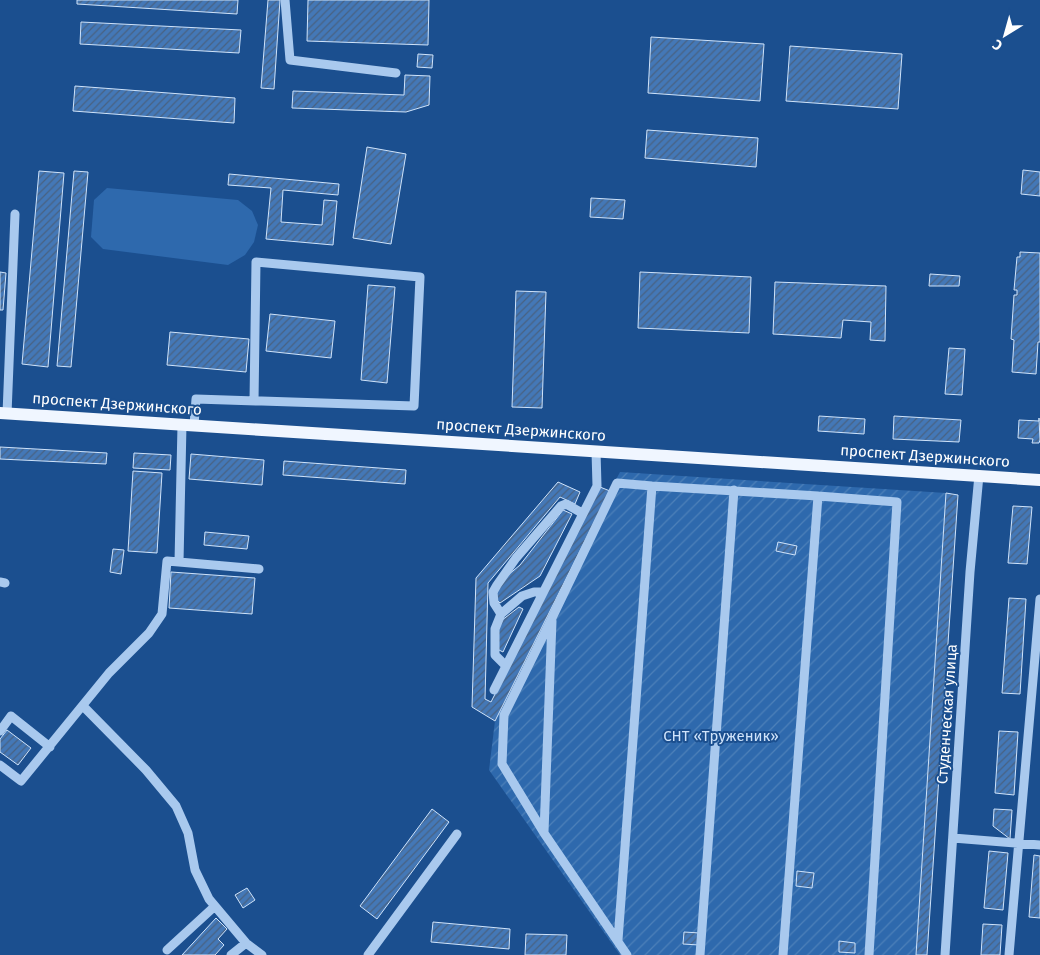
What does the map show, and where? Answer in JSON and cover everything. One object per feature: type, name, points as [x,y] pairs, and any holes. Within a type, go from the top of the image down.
[{"type":"main road","name":"проспект Дзержинского","points":[[3,413],[1040,480]]},
{"type":"street","points":[[285,0],[290,60],[396,72]]},
{"type":"street","points":[[3,413],[15,214]]},
{"type":"street","points":[[179,562],[188,425],[196,399],[254,401],[414,406],[420,277],[256,262],[254,401]]},
{"type":"street","points":[[494,690],[597,486],[596,451]]},
{"type":"street","name":"Студенческая улица","points":[[945,955],[970,572],[979,475]]},
{"type":"street","points":[[626,955],[618,940],[544,833],[502,764],[504,715],[617,483],[897,502],[869,955]]},
{"type":"street","points":[[618,940],[652,486]]},
{"type":"street","points":[[700,955],[734,490]]},
{"type":"street","points":[[783,955],[818,496]]},
{"type":"street","points":[[501,614],[494,603],[493,592],[516,558],[561,506],[566,504],[582,513]]},
{"type":"street","points":[[0,765],[22,781],[110,673],[149,632],[162,614],[167,561],[259,569]]},
{"type":"street","points":[[506,666],[495,655],[495,629],[501,614],[522,596],[534,592],[543,592]]},
{"type":"street","points":[[1010,955],[1040,599]]},
{"type":"street","points":[[544,833],[552,618]]},
{"type":"street","points":[[83,706],[146,770],[176,806],[188,833],[196,870],[209,899],[246,943],[262,955]]},
{"type":"street","points":[[0,731],[11,716],[50,747]]},
{"type":"street","points":[[368,955],[457,834]]},
{"type":"street","points":[[953,838],[1040,845]]},
{"type":"street","points":[[167,950],[215,906]]},
{"type":"street","points":[[231,955],[246,943]]},
{"type":"green space","points":[[107,188],[238,200],[252,211],[258,225],[254,242],[245,255],[228,265],[103,249],[91,237],[94,200]]},
{"type":"green space","name":"СНТ «Труженик»","points":[[620,472],[946,493],[916,955],[620,955],[489,770],[495,721]]},
{"type":"building","points":[[77,0],[238,0],[237,14],[77,4]]},
{"type":"building","points":[[268,0],[280,0],[274,89],[261,88]]},
{"type":"building","points":[[308,0],[429,0],[428,45],[307,41]]},
{"type":"building","points":[[81,22],[241,30],[239,53],[80,44]]},
{"type":"building","points":[[651,37],[764,44],[760,101],[648,93]]},
{"type":"building","points":[[790,46],[902,54],[898,109],[786,101]]},
{"type":"building","points":[[418,54],[433,55],[432,68],[417,67]]},
{"type":"building","points":[[405,75],[430,76],[429,105],[406,112],[292,108],[293,91],[404,95]]},
{"type":"building","points":[[75,86],[235,98],[234,123],[73,111]]},
{"type":"building","points":[[647,130],[758,138],[756,167],[645,158]]},
{"type":"building","points":[[367,147],[406,154],[391,244],[353,238]]},
{"type":"building","points":[[1023,170],[1040,172],[1040,196],[1021,194]]},
{"type":"building","points":[[39,171],[64,173],[48,367],[22,364]]},
{"type":"building","points":[[74,171],[88,172],[71,367],[57,366]]},
{"type":"building","points":[[229,174],[339,184],[338,195],[283,190],[281,222],[322,225],[324,200],[337,201],[333,245],[266,239],[271,188],[228,185]]},
{"type":"building","points":[[591,198],[625,200],[623,219],[590,217]]},
{"type":"building","points":[[1020,252],[1040,253],[1040,342],[1038,342],[1036,374],[1012,372],[1014,340],[1011,339],[1014,295],[1017,295],[1017,290],[1014,290],[1017,257],[1020,257]]},
{"type":"building","points":[[0,272],[6,273],[3,310],[0,310]]},
{"type":"building","points":[[640,272],[751,277],[749,333],[638,328]]},
{"type":"building","points":[[930,274],[960,276],[959,286],[929,286]]},
{"type":"building","points":[[775,282],[886,286],[885,341],[870,340],[871,322],[843,320],[841,338],[773,334]]},
{"type":"building","points":[[368,285],[395,287],[387,383],[361,380]]},
{"type":"building","points":[[516,291],[546,292],[542,408],[512,407]]},
{"type":"building","points":[[270,314],[335,321],[331,358],[266,351]]},
{"type":"building","points":[[170,332],[249,339],[246,372],[167,365]]},
{"type":"building","points":[[949,348],[965,349],[962,395],[945,394]]},
{"type":"building","points":[[819,416],[865,419],[864,434],[818,431]]},
{"type":"building","points":[[894,416],[961,420],[959,442],[893,439]]},
{"type":"building","points":[[1039,418],[1040,440],[1039,443],[1032,443],[1033,439],[1018,438],[1019,420],[1039,421]]},
{"type":"building","points":[[0,447],[107,453],[106,464],[0,459]]},
{"type":"building","points":[[134,453],[171,455],[170,470],[133,468]]},
{"type":"building","points":[[191,454],[264,460],[262,485],[189,479]]},
{"type":"building","points":[[284,461],[406,470],[405,484],[283,475]]},
{"type":"building","points":[[133,471],[162,473],[157,553],[128,551]]},
{"type":"building","points":[[558,482],[580,492],[575,504],[560,497],[488,583],[485,699],[491,702],[600,487],[610,491],[495,721],[472,707],[476,578]]},
{"type":"building","points":[[946,493],[958,495],[927,955],[916,955]]},
{"type":"building","points":[[1013,506],[1032,507],[1027,564],[1008,563]]},
{"type":"building","points":[[563,510],[572,514],[540,576],[500,603],[495,598],[501,581],[520,565]]},
{"type":"building","points":[[205,532],[249,536],[247,549],[204,545]]},
{"type":"building","points":[[778,542],[797,546],[795,555],[776,551]]},
{"type":"building","points":[[113,549],[124,550],[121,574],[110,572]]},
{"type":"building","points":[[171,572],[255,578],[252,614],[169,608]]},
{"type":"building","points":[[1009,598],[1026,599],[1020,694],[1002,693]]},
{"type":"building","points":[[519,607],[523,609],[503,652],[497,649],[497,624]]},
{"type":"building","points":[[7,730],[31,748],[18,765],[0,752],[0,739]]},
{"type":"building","points":[[999,731],[1018,732],[1014,795],[995,793]]},
{"type":"building","points":[[432,809],[449,822],[377,919],[360,906]]},
{"type":"building","points":[[994,809],[1012,810],[1010,839],[993,826]]},
{"type":"building","points":[[989,851],[1008,853],[1003,910],[984,908]]},
{"type":"building","points":[[1034,855],[1040,856],[1040,918],[1029,917]]},
{"type":"building","points":[[797,871],[814,873],[812,888],[796,886]]},
{"type":"building","points":[[247,888],[255,900],[243,908],[235,895]]},
{"type":"building","points":[[216,918],[227,929],[218,939],[224,945],[215,955],[182,955]]},
{"type":"building","points":[[433,922],[510,929],[509,949],[431,942]]},
{"type":"building","points":[[983,924],[1002,925],[1000,955],[981,955]]},
{"type":"building","points":[[684,932],[700,933],[699,945],[683,944]]},
{"type":"building","points":[[526,934],[567,935],[566,955],[525,955]]},
{"type":"building","points":[[839,941],[855,943],[855,953],[839,952]]}]
